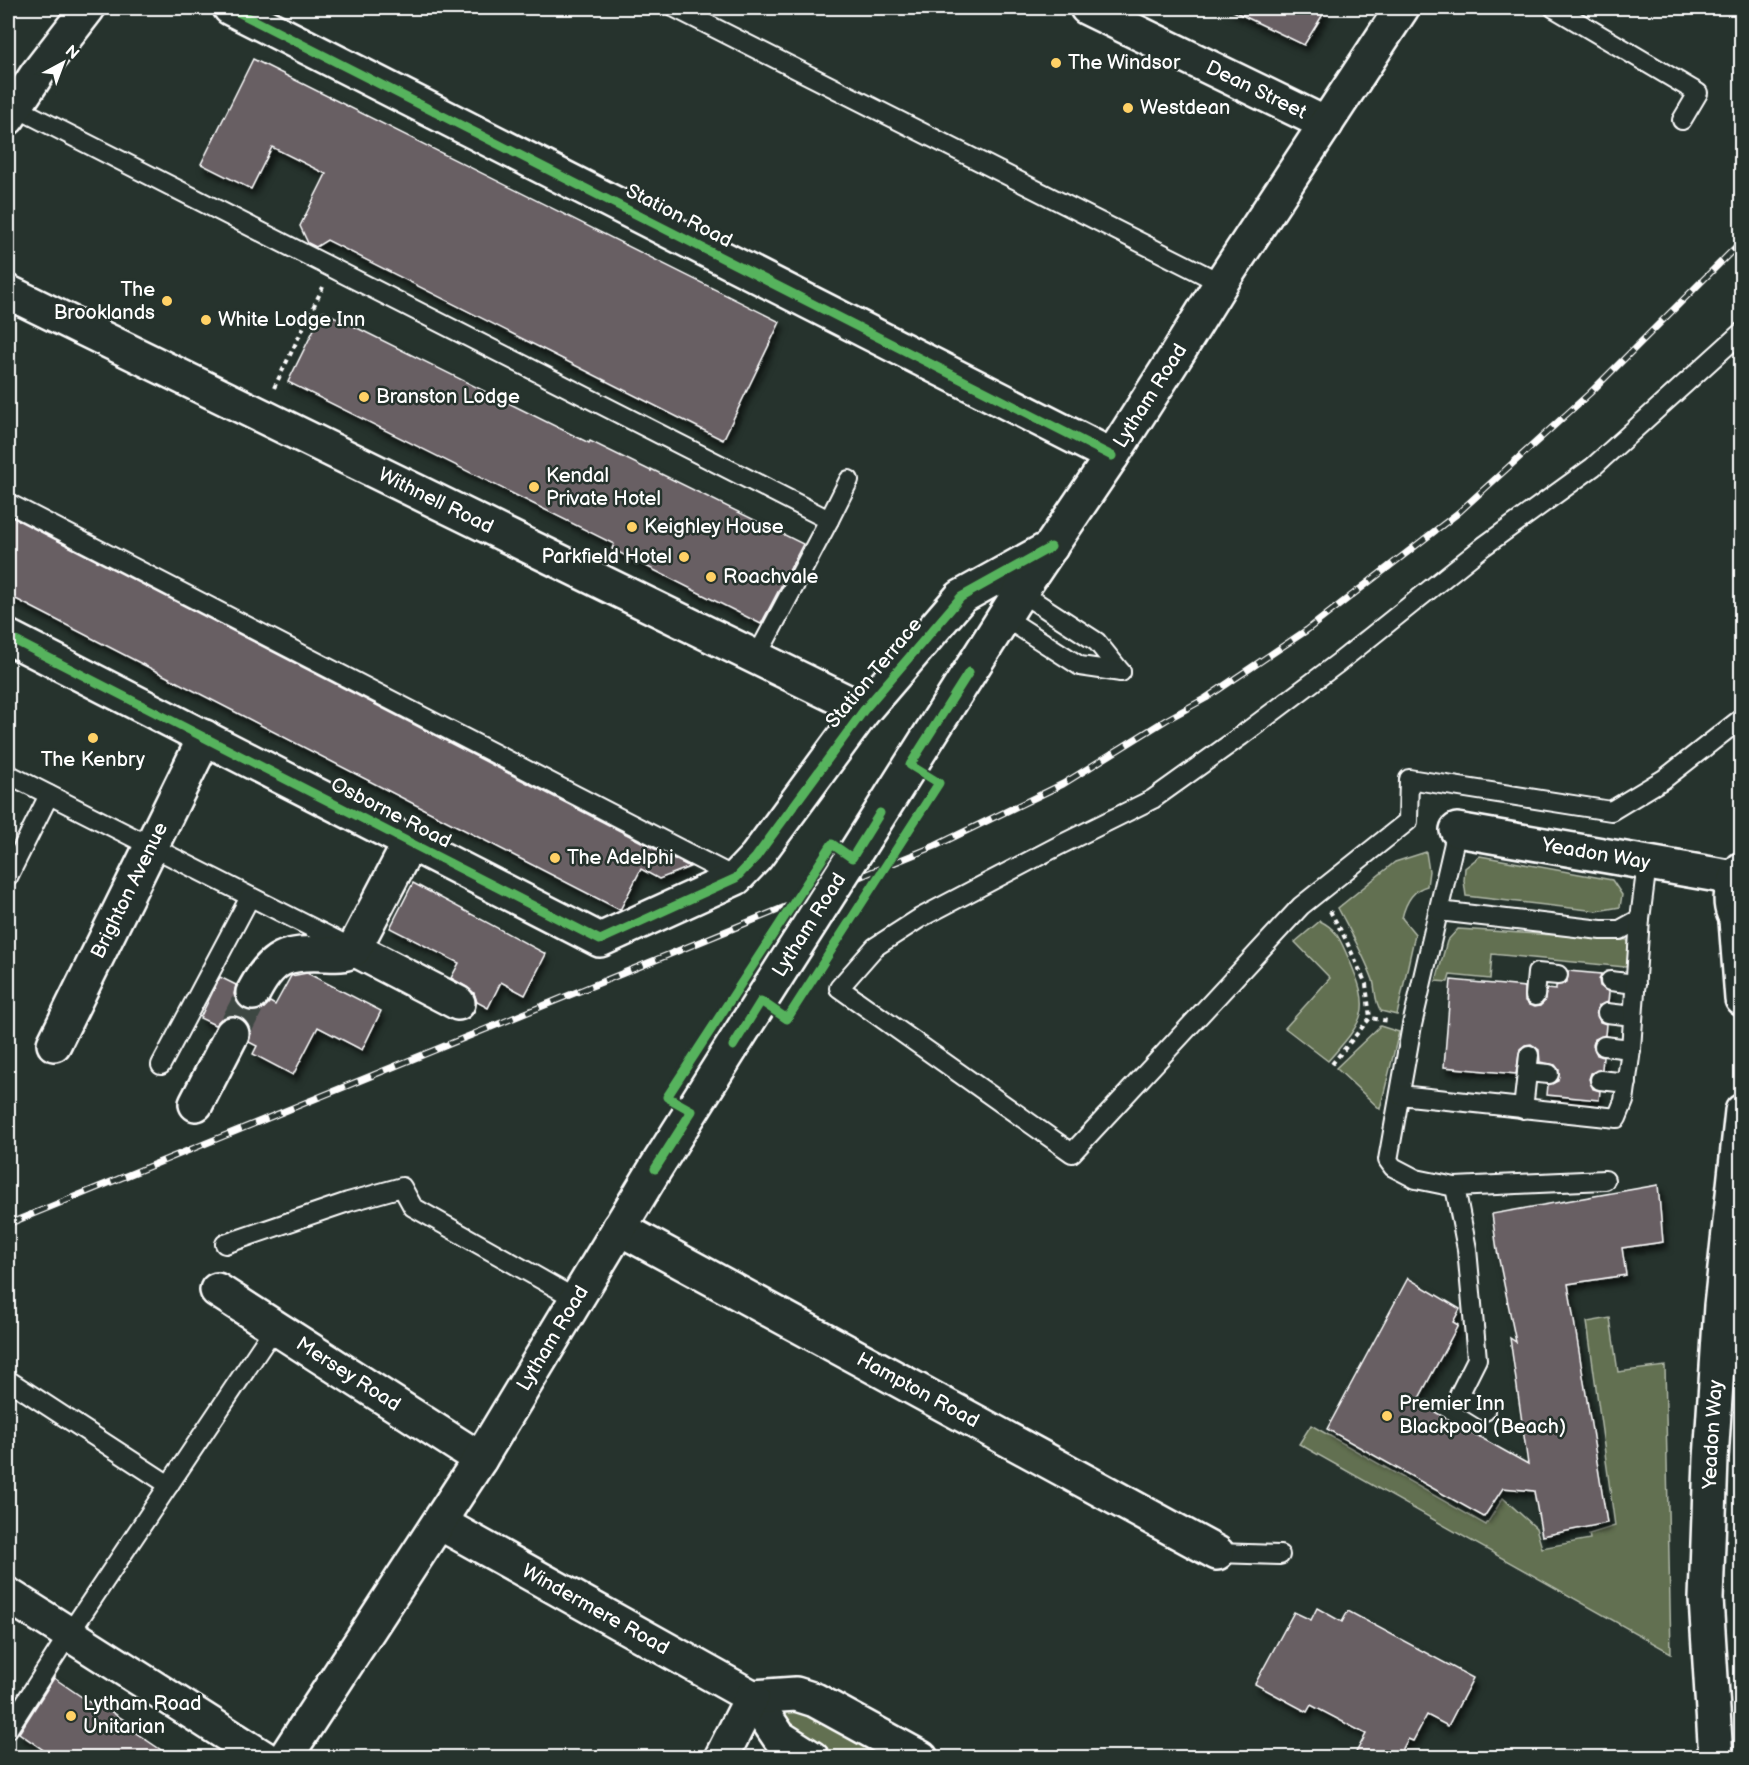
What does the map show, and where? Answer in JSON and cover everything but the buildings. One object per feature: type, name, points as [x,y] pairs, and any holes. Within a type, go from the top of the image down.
[{"type":"street","points":[[10,109],[88,8]]},
{"type":"street","name":"Station Road","points":[[230,8],[1112,456]]},
{"type":"street","name":"Lytham Road","points":[[285,1758],[440,1523],[619,1228],[1012,604],[1112,456],[1221,283],[1402,8]]},
{"type":"street","name":"Dean Street","points":[[1106,12],[1326,124]]},
{"type":"street","name":"Withnell Road","points":[[8,292],[864,710]]},
{"type":"street","name":"Station Terrace","points":[[746,867],[864,710],[961,597],[1051,547]]},
{"type":"street","name":"Osborne Road","points":[[8,638],[600,940],[746,867]]},
{"type":"street","name":"Brighton Avenue","points":[[54,1044],[205,737]]},
{"type":"street","name":"Yeadon Way","points":[[1457,830],[1647,864],[1738,874]]},
{"type":"street","points":[[252,993],[260,979],[271,967],[288,955],[309,952],[343,955],[354,949],[410,842]]},
{"type":"street","points":[[1738,874],[1731,892],[1731,907],[1739,923],[1742,999]]},
{"type":"street","points":[[354,949],[458,1004]]},
{"type":"street","points":[[196,1104],[232,1034]]},
{"type":"street","name":"Yeadon Way","points":[[1716,1758],[1706,1599],[1711,1471],[1721,1306],[1742,1111]]},
{"type":"street","name":"Hampton Road","points":[[619,1228],[1217,1553]]},
{"type":"street","name":"Mersey Road","points":[[217,1290],[480,1459]]},
{"type":"street","name":"Windermere Road","points":[[440,1523],[752,1697],[778,1737],[812,1758]]},
{"type":"street","points":[[8,1595],[264,1758]]},
{"type":"street","points":[[721,1758],[752,1697],[796,1694],[815,1700],[921,1758]]},
{"type":"lane","points":[[675,8],[1221,283]]},
{"type":"lane","points":[[1554,8],[1698,93],[1682,120]]},
{"type":"lane","points":[[10,109],[332,268],[829,520]]},
{"type":"lane","points":[[1742,332],[1593,467],[1484,546],[1241,736],[1153,799],[920,918],[875,947],[839,988],[1072,1153],[1294,913],[1408,821],[1409,779],[1611,811],[1664,779],[1742,718]]},
{"type":"lane","points":[[756,658],[849,480]]},
{"type":"lane","points":[[8,503],[746,867]]},
{"type":"lane","points":[[1012,604],[1097,642],[1121,672],[1080,666],[1012,604]]},
{"type":"lane","points":[[8,774],[354,949]]},
{"type":"lane","points":[[8,877],[49,795]]},
{"type":"lane","points":[[1457,830],[1412,1025],[1388,1160],[1393,1167],[1416,1179],[1455,1186],[1605,1180]]},
{"type":"lane","points":[[1400,1095],[1617,1118],[1624,1101],[1627,1083],[1640,919],[1647,864]]},
{"type":"lane","points":[[161,1065],[250,897]]},
{"type":"lane","points":[[1439,911],[1601,930],[1620,930],[1640,919]]},
{"type":"lane","points":[[1535,996],[1537,973],[1558,975]]},
{"type":"lane","points":[[1610,981],[1635,984]]},
{"type":"lane","points":[[1607,1013],[1633,1016]]},
{"type":"lane","points":[[1604,1046],[1631,1049]]},
{"type":"lane","points":[[1523,1109],[1528,1063],[1549,1074]]},
{"type":"lane","points":[[1600,1080],[1627,1083]]},
{"type":"lane","points":[[1455,1186],[1467,1249],[1477,1359],[1459,1395],[1485,1411]]},
{"type":"lane","points":[[225,1244],[348,1202],[402,1187],[413,1207],[576,1299]]},
{"type":"lane","points":[[8,1729],[274,1328]]},
{"type":"lane","points":[[8,1380],[169,1485]]},
{"type":"lane","points":[[1217,1553],[1280,1555]]},
{"type":"path","points":[[260,416],[332,268]]},
{"type":"path","points":[[1316,894],[1330,911],[1366,984],[1370,1018],[1332,1064]]},
{"type":"path","points":[[1370,1018],[1396,1022]]},
{"type":"green space","points":[[1426,852],[1429,871],[1427,886],[1417,891],[1410,899],[1402,918],[1415,934],[1397,1015],[1381,1011],[1376,1000],[1373,980],[1338,908],[1395,862]]},
{"type":"green space","points":[[1480,856],[1612,880],[1622,895],[1620,907],[1597,911],[1466,896],[1465,868]]},
{"type":"green space","points":[[1320,921],[1334,931],[1340,940],[1356,975],[1362,1002],[1361,1013],[1351,1034],[1328,1061],[1285,1028],[1330,978],[1295,942]]},
{"type":"green space","points":[[1458,929],[1620,939],[1627,940],[1634,948],[1630,965],[1625,967],[1492,954],[1490,979],[1450,975],[1448,982],[1436,981],[1447,941]]},
{"type":"green space","points":[[1380,1026],[1399,1032],[1380,1109],[1336,1068]]},
{"type":"green space","points":[[1610,1318],[1618,1372],[1665,1366],[1671,1653],[1299,1444],[1311,1425],[1486,1525],[1503,1498],[1536,1528],[1542,1548],[1590,1539],[1589,1534],[1615,1526],[1587,1322]]},
{"type":"green space","points":[[785,1694],[921,1757],[812,1757],[768,1721]]},
{"type":"tunnel","points":[[232,1034],[253,993]]},
{"type":"railway","points":[[8,1224],[935,846],[1063,784],[1206,698],[1307,630],[1458,513],[1590,393],[1742,241]]},
{"type":"cycle path","points":[[230,8],[1112,456]]},
{"type":"cycle path","points":[[8,637],[600,940],[736,878],[756,857],[864,710],[961,597],[1051,547]]},
{"type":"cycle path","points":[[733,1046],[761,1001],[787,1019],[939,783],[910,765],[969,672]]},
{"type":"cycle path","points":[[655,1169],[692,1111],[667,1097],[832,844],[852,858],[880,813]]},
{"type":"place","name":"The Windsor","points":[[1056,63]]},
{"type":"place","name":"Westdean","points":[[1128,108]]},
{"type":"place","name":"The Brooklands","points":[[167,301]]},
{"type":"place","name":"White Lodge Inn","points":[[206,320]]},
{"type":"place","name":"Branston Lodge","points":[[364,397]]},
{"type":"place","name":"Kendal Private Hotel","points":[[534,487]]},
{"type":"place","name":"Keighley House","points":[[632,527]]},
{"type":"place","name":"Parkfield Hotel","points":[[684,557]]},
{"type":"place","name":"Roachvale","points":[[711,577]]},
{"type":"place","name":"The Kenbry","points":[[93,738]]},
{"type":"place","name":"The Adelphi","points":[[555,858]]},
{"type":"place","name":"Premier Inn Blackpool (Beach)","points":[[1387,1416]]},
{"type":"place","name":"Lytham Road Unitarian","points":[[71,1716]]}]
